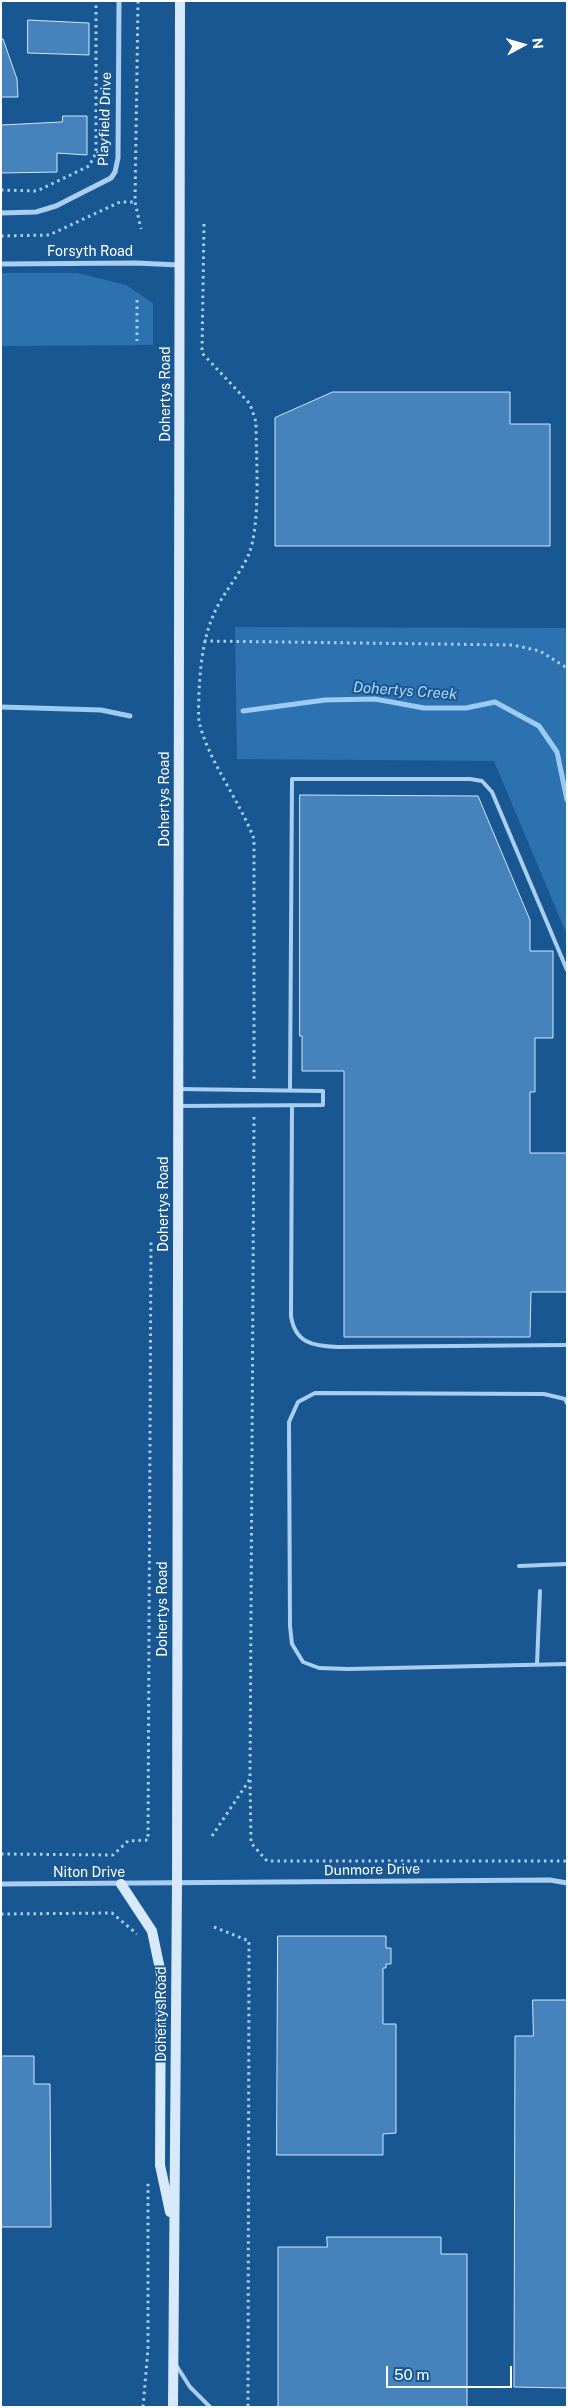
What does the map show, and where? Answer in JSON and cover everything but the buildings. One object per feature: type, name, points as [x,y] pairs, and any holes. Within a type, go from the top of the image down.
[{"type":"main road","name":"Dohertys Road","points":[[173,2407],[180,1]]},
{"type":"main road","points":[[121,1884],[152,1930],[161,1974],[160,2165],[174,2230]]},
{"type":"street","name":"Playfield Drive","points":[[1,213],[36,212],[56,206],[101,185],[116,172],[118,154],[119,1]]},
{"type":"street","name":"Forsyth Road","points":[[1,264],[136,263],[179,265]]},
{"type":"street","name":"Dunmore Drive","points":[[176,1884],[550,1880],[567,1883]]},
{"type":"street","name":"Niton Drive","points":[[1,1884],[176,1884]]},
{"type":"lane","points":[[290,1090],[292,779],[470,779],[487,785],[492,792],[567,970]]},
{"type":"lane","points":[[178,1089],[323,1090],[323,1105],[178,1106]]},
{"type":"lane","points":[[292,1105],[291,1316],[295,1331],[304,1341],[318,1346],[567,1345]]},
{"type":"lane","points":[[567,1403],[565,1399],[544,1394],[315,1393],[298,1402],[289,1422],[290,1626],[292,1644],[304,1662],[319,1668],[348,1670],[567,1664]]},
{"type":"lane","points":[[519,1566],[567,1564]]},
{"type":"lane","points":[[537,1664],[540,1591]]},
{"type":"lane","points":[[173,2361],[190,2387],[210,2407]]},
{"type":"path","points":[[1,190],[37,191],[89,166],[96,153],[96,1]]},
{"type":"path","points":[[138,1],[135,202],[141,229]]},
{"type":"path","points":[[1,236],[49,235],[120,202],[135,202]]},
{"type":"path","points":[[204,224],[202,353],[250,404],[256,422],[255,531],[248,555],[220,601],[206,630],[200,659],[199,720],[205,740],[242,808],[254,838],[254,1090]]},
{"type":"path","points":[[137,300],[137,342]]},
{"type":"path","points":[[204,641],[513,645],[540,651],[567,668]]},
{"type":"path","points":[[254,1105],[250,1843],[267,1861],[567,1861]]},
{"type":"path","points":[[1,1854],[113,1855],[128,1840],[148,1840],[151,1240]]},
{"type":"path","points":[[212,1836],[250,1779]]},
{"type":"path","points":[[1,1914],[112,1913],[140,1937]]},
{"type":"path","points":[[214,1927],[249,1941],[248,2407]]},
{"type":"shaded area","points":[[1,273],[77,273],[126,285],[153,303],[153,345],[1,346]]},
{"type":"shaded area","points":[[235,627],[567,628],[567,935],[494,761],[237,759]]},
{"type":"waterway","name":"Dohertys Creek","points":[[243,711],[325,700],[375,699],[424,708],[466,708],[495,702],[539,726],[557,752],[567,800]]},
{"type":"waterway","name":"Dohertys Creek","points":[[1,707],[101,710],[130,716]]}]
